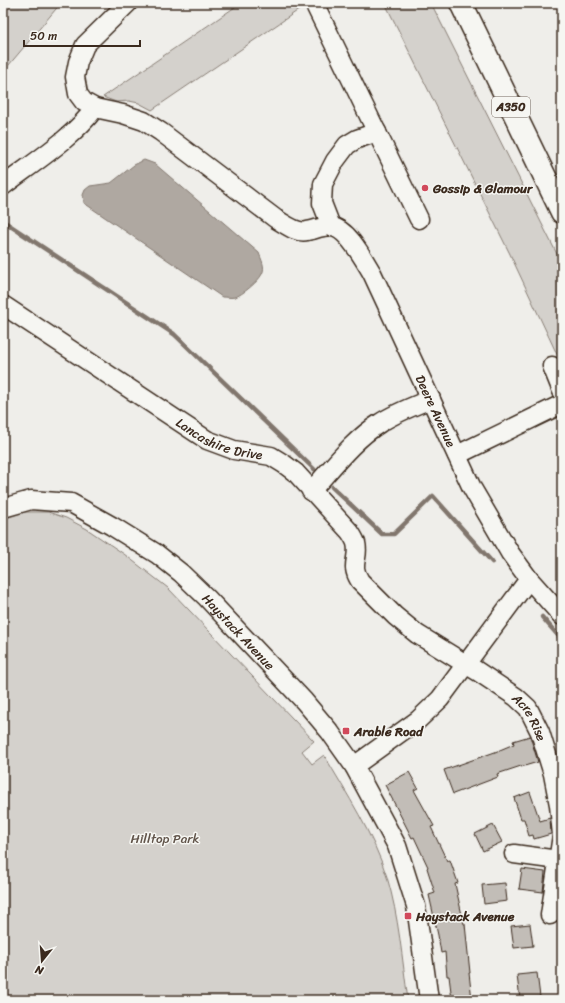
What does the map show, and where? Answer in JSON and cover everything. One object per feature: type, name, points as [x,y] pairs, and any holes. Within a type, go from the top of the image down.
[{"type":"highway","name":"A350","points":[[461,3],[562,212]]},
{"type":"street","points":[[128,3],[85,45],[78,62],[75,77],[78,94],[84,102],[95,108],[123,114],[144,121],[162,132],[276,219],[292,229],[306,232],[316,228],[331,226],[322,203],[323,184],[335,161],[347,145],[357,139],[377,132]]},
{"type":"street","points":[[314,3],[419,218]]},
{"type":"street","points":[[3,186],[74,132],[95,108]]},
{"type":"street","name":"Deere Avenue","points":[[331,226],[340,229],[358,249],[372,273],[472,488],[498,533],[510,553],[529,579],[562,616]]},
{"type":"street","name":"Lancashire Drive","points":[[3,305],[207,440],[234,450],[270,456],[296,474],[350,532],[356,542],[354,568],[360,581],[394,616],[417,634],[466,665]]},
{"type":"street","points":[[552,366],[562,391]]},
{"type":"street","points":[[312,491],[350,448],[380,422],[430,399]]},
{"type":"street","points":[[457,455],[562,404]]},
{"type":"street","name":"Haystack Avenue","points":[[3,508],[31,500],[71,504],[112,526],[156,554],[182,573],[304,701],[330,732],[354,766],[397,846],[416,906],[429,1000]]},
{"type":"street","points":[[354,766],[418,720],[440,699],[529,579]]},
{"type":"street","name":"Acre Rise","points":[[466,665],[520,700],[528,708],[540,732],[553,774],[559,805],[562,835],[550,915]]},
{"type":"street","points":[[514,854],[558,860]]},
{"type":"green space","points":[[3,3],[61,3],[3,72]]},
{"type":"green space","points":[[241,3],[301,3],[303,7],[152,110],[139,103],[129,101],[116,102],[103,97]]},
{"type":"green space","points":[[385,3],[431,3],[562,264],[562,365],[510,254]]},
{"type":"green space","name":"Hilltop Park","points":[[25,512],[48,512],[66,518],[87,529],[124,554],[168,588],[314,741],[302,751],[312,764],[324,755],[359,814],[387,877],[400,938],[408,1000],[3,1000],[3,519]]},
{"type":"shaded area","points":[[144,160],[155,164],[259,253],[264,269],[258,280],[242,294],[235,297],[222,297],[84,203],[83,195],[85,190],[90,186],[111,183],[134,165]]},
{"type":"building","points":[[530,736],[538,762],[497,774],[498,777],[453,794],[444,770],[495,752],[514,744],[513,741]]},
{"type":"building","points":[[409,772],[418,788],[414,790],[434,826],[431,827],[447,861],[450,860],[458,883],[455,884],[465,924],[472,1000],[452,1000],[449,976],[447,976],[445,952],[441,953],[429,895],[435,893],[427,868],[428,867],[414,837],[412,838],[385,785]]},
{"type":"building","points":[[530,792],[540,821],[550,818],[551,834],[534,839],[533,835],[529,836],[524,819],[521,819],[514,798]]},
{"type":"building","points":[[493,825],[502,842],[483,851],[475,834]]},
{"type":"building","points":[[522,869],[545,872],[543,892],[519,889]]},
{"type":"building","points":[[505,883],[507,901],[484,904],[482,885]]},
{"type":"building","points":[[530,924],[533,946],[514,948],[511,926]]},
{"type":"building","points":[[537,973],[540,997],[520,1000],[517,975]]},
{"type":"waterway","points":[[3,221],[174,334],[314,469]]},
{"type":"waterway","points":[[332,487],[382,534],[394,534],[433,496],[492,562]]},
{"type":"waterway","points":[[542,617],[562,640]]},
{"type":"place","name":"Gossip & Glamour","points":[[425,188]]},
{"type":"place","name":"Arable Road","points":[[346,731]]},
{"type":"place","name":"Haystack Avenue","points":[[408,916]]}]
